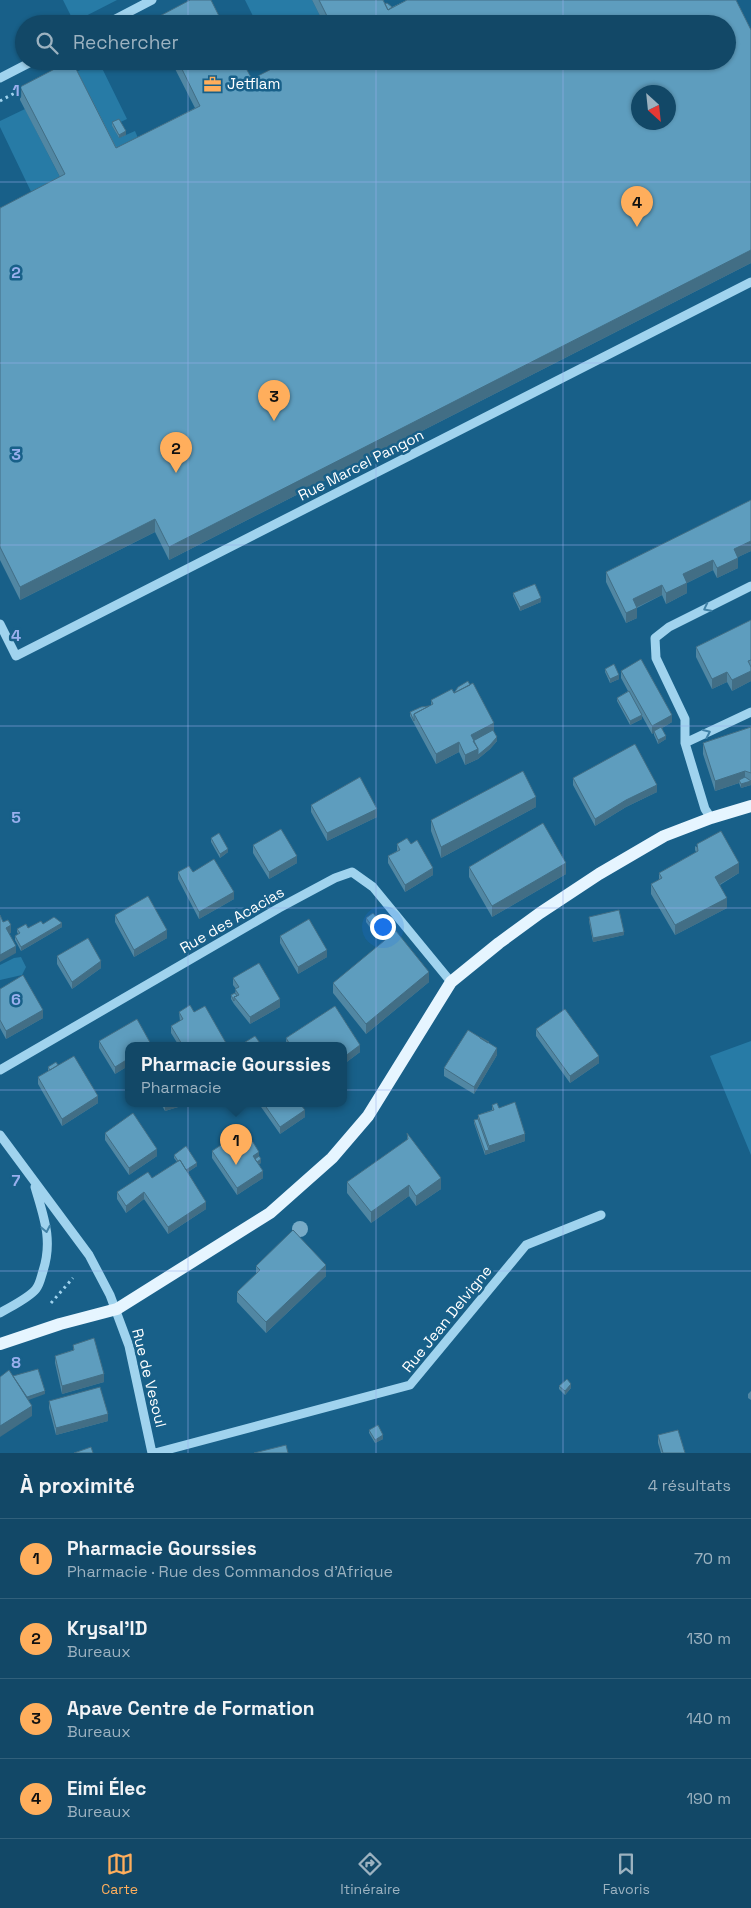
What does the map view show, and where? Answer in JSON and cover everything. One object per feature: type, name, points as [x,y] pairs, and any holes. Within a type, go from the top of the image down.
[{"type":"main road","points":[[0,1344],[60,1324],[117,1309],[270,1213],[332,1158],[368,1116],[451,982],[533,918],[599,874],[664,836],[711,818],[751,806]]},
{"type":"street","points":[[123,15],[152,0]]},
{"type":"street","points":[[0,78],[16,70]]},
{"type":"street","name":"Rue Marcel Pangon","points":[[0,624],[16,656],[751,282]]},
{"type":"street","points":[[711,818],[705,809],[685,743],[685,719],[656,658],[654,638],[669,627],[751,586]]},
{"type":"street","points":[[685,743],[751,712]]},
{"type":"street","name":"Rue des Acacias","points":[[0,1070],[280,908],[335,878],[352,872],[373,887],[451,982]]},
{"type":"street","name":"Rue de Vesoul","points":[[0,1135],[94,1262],[117,1309],[129,1346],[154,1453]]},
{"type":"street","points":[[0,1314],[35,1290],[47,1260],[49,1242],[47,1228],[34,1182]]},
{"type":"street","name":"Rue Jean Delvigne","points":[[154,1453],[410,1385],[526,1245],[601,1215]]},
{"type":"path","points":[[0,101],[23,88]]},
{"type":"path","points":[[51,1303],[72,1278]]},
{"type":"path","points":[[47,1299],[56,1307]]},
{"type":"shaded area","points":[[63,0],[117,0],[88,15],[70,15]]},
{"type":"shaded area","points":[[245,0],[312,0],[320,15],[252,15]]},
{"type":"shaded area","points":[[80,70],[103,70],[127,119],[112,126],[119,138],[135,131],[138,138],[112,152],[71,74]]},
{"type":"shaded area","points":[[25,109],[65,187],[36,202],[0,127],[0,121]]},
{"type":"shaded area","points":[[21,957],[26,967],[22,975],[0,980],[0,965],[14,958]]},
{"type":"shaded area","points":[[751,1041],[751,1155],[710,1056]]},
{"type":"building","points":[[190,0],[211,0],[218,15],[162,15]]},
{"type":"building","points":[[319,0],[383,0],[388,10],[407,0],[736,0],[751,30],[751,250],[169,547],[155,519],[20,587],[0,547],[0,208],[65,174],[20,87],[53,70],[77,70],[116,148],[200,106],[182,70],[247,70],[252,79],[270,70],[736,70],[736,15],[326,15]]},
{"type":"building","points":[[387,3],[392,7],[388,10],[385,4]]},
{"type":"building","points":[[119,119],[126,131],[119,135],[112,122]]},
{"type":"building","points":[[751,500],[751,541],[734,549],[738,558],[717,568],[713,560],[683,574],[687,583],[666,593],[662,585],[633,599],[637,608],[626,613],[606,572]]},
{"type":"building","points":[[535,584],[541,598],[520,607],[513,593]]},
{"type":"building","points":[[751,620],[751,660],[748,661],[751,671],[732,680],[727,672],[712,679],[696,647]]},
{"type":"building","points":[[641,659],[672,715],[652,726],[621,671]]},
{"type":"building","points":[[614,664],[619,675],[610,679],[605,669]]},
{"type":"building","points":[[468,681],[470,685],[454,693],[458,687]]},
{"type":"building","points":[[473,683],[494,723],[471,735],[478,749],[465,755],[459,742],[436,754],[414,714],[433,704],[431,700],[452,689],[454,693]]},
{"type":"building","points":[[629,691],[642,715],[630,721],[617,698]]},
{"type":"building","points":[[429,706],[414,714],[414,721],[410,712]]},
{"type":"building","points":[[661,727],[666,736],[658,740],[654,731]]},
{"type":"building","points":[[751,727],[751,773],[745,771],[715,781],[703,743]]},
{"type":"building","points":[[493,730],[497,737],[478,755],[478,749],[473,741]]},
{"type":"building","points":[[635,744],[657,785],[626,800],[595,819],[573,778]]},
{"type":"building","points":[[523,771],[536,797],[441,847],[431,820]]},
{"type":"building","points":[[360,777],[377,809],[327,833],[311,805]]},
{"type":"building","points":[[745,777],[751,781],[741,784],[739,780]]},
{"type":"building","points":[[543,823],[566,863],[492,906],[469,867]]},
{"type":"building","points":[[281,829],[297,856],[269,872],[253,845]]},
{"type":"building","points":[[721,831],[739,863],[715,877],[727,898],[675,925],[651,884],[662,878],[659,873],[698,851],[697,844]]},
{"type":"building","points":[[219,833],[228,849],[220,854],[211,838]]},
{"type":"building","points":[[407,838],[411,844],[417,840],[433,868],[405,885],[388,856],[400,850],[397,844]]},
{"type":"building","points":[[214,859],[234,892],[199,912],[178,872],[189,866],[193,872]]},
{"type":"building","points":[[148,896],[167,930],[134,950],[115,915]]},
{"type":"building","points":[[619,910],[624,932],[593,938],[589,917]]},
{"type":"building","points":[[373,913],[379,920],[372,926],[366,918]]},
{"type":"building","points":[[0,915],[3,922],[8,920],[11,925],[6,928],[16,946],[0,955]]},
{"type":"building","points":[[54,917],[62,923],[21,947],[15,936],[20,933],[17,929],[26,924],[28,928],[41,921],[43,924]]},
{"type":"building","points":[[309,919],[327,950],[298,967],[280,936]]},
{"type":"building","points":[[396,931],[429,972],[366,1024],[333,983]]},
{"type":"building","points":[[88,938],[101,961],[72,982],[57,956]]},
{"type":"building","points":[[259,963],[280,999],[250,1017],[234,997],[239,995],[235,989],[239,987],[233,978]]},
{"type":"building","points":[[23,975],[43,1010],[6,1031],[0,1020],[0,989]]},
{"type":"building","points":[[235,993],[237,996],[234,997],[234,1001],[231,995]]},
{"type":"building","points":[[190,1005],[194,1012],[205,1006],[225,1042],[181,1042],[171,1026],[183,1019],[179,1012]]},
{"type":"building","points":[[335,1006],[360,1045],[347,1055],[347,1042],[288,1042],[286,1038]]},
{"type":"building","points":[[565,1009],[599,1056],[570,1076],[536,1029]]},
{"type":"building","points":[[137,1019],[150,1042],[125,1042],[125,1061],[115,1067],[99,1041]]},
{"type":"building","points":[[468,1030],[497,1048],[474,1087],[444,1068]]},
{"type":"building","points":[[255,1036],[259,1042],[245,1042]]},
{"type":"building","points":[[74,1056],[98,1096],[62,1119],[38,1077]]},
{"type":"building","points":[[56,1062],[58,1065],[50,1070],[48,1067]]},
{"type":"building","points":[[515,1102],[525,1134],[489,1146],[478,1115],[494,1110],[492,1105],[497,1103],[499,1108]]},
{"type":"building","points":[[266,1107],[302,1107],[305,1110],[280,1127]]},
{"type":"building","points":[[133,1113],[157,1149],[129,1168],[105,1133]]},
{"type":"building","points":[[478,1119],[489,1150],[485,1151],[474,1120]]},
{"type":"building","points":[[245,1129],[259,1152],[253,1156],[263,1171],[237,1188],[212,1151]]},
{"type":"building","points":[[407,1133],[441,1178],[416,1196],[409,1185],[371,1212],[347,1182],[408,1139]]},
{"type":"building","points":[[186,1146],[197,1163],[186,1170],[180,1160],[178,1161],[174,1155]]},
{"type":"building","points":[[259,1156],[261,1159],[257,1162],[255,1159]]},
{"type":"building","points":[[180,1160],[206,1202],[168,1227],[144,1192],[126,1206],[117,1192],[148,1172],[152,1178]]},
{"type":"building","points":[[293,1230],[326,1265],[266,1322],[237,1292],[260,1270],[256,1266]]},
{"type":"building","points":[[94,1338],[104,1374],[62,1386],[55,1356],[74,1350],[73,1345]]},
{"type":"building","points":[[38,1369],[45,1391],[27,1397],[13,1376]]},
{"type":"building","points":[[9,1370],[32,1406],[0,1426],[0,1377]]},
{"type":"building","points":[[567,1379],[571,1384],[565,1391],[559,1386]]},
{"type":"building","points":[[100,1387],[108,1414],[56,1428],[49,1401]]},
{"type":"building","points":[[378,1425],[383,1435],[375,1440],[369,1430]]},
{"type":"building","points":[[678,1430],[685,1453],[663,1453],[658,1435]]},
{"type":"building","points":[[286,1445],[288,1453],[254,1453]]},
{"type":"building","points":[[91,1447],[93,1453],[74,1453]]},
{"type":"place","name":"Jetflam","points":[[213,84]]},
{"type":"place","name":"Eimi Élec","points":[[637,227]]},
{"type":"place","name":"Apave Centre de Formation","points":[[274,421]]},
{"type":"place","name":"Krysal'ID","points":[[176,473]]},
{"type":"place","name":"Pharmacie Gourssies","points":[[236,1165]]}]
